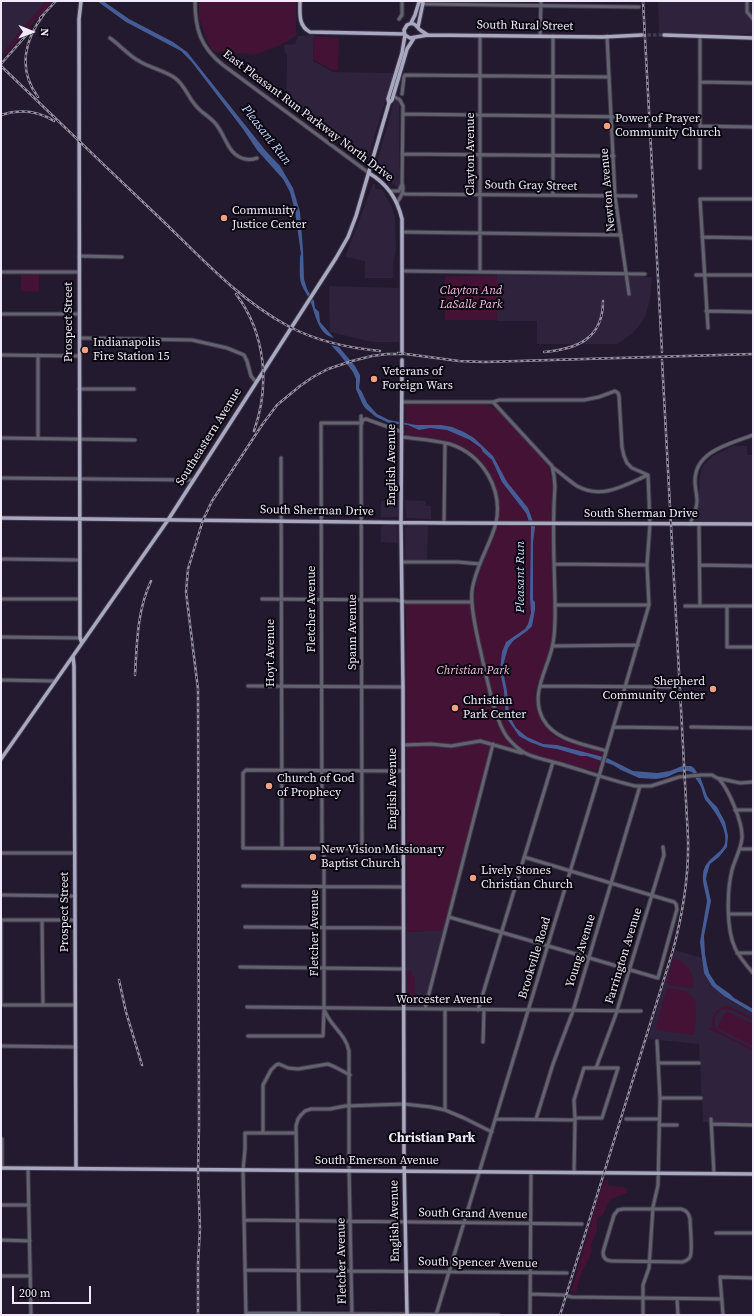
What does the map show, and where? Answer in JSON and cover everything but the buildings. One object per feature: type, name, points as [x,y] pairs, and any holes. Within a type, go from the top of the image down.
[{"type":"main road","name":"Prospect Street","points":[[81,1],[79,19],[79,560],[80,638],[82,642]]},
{"type":"main road","points":[[300,1],[301,24],[308,32],[393,34],[405,35],[408,38],[415,37],[418,33],[422,2]]},
{"type":"main road","points":[[393,34],[411,23],[419,2],[422,2]]},
{"type":"main road","points":[[411,23],[415,24],[428,35]]},
{"type":"main road","points":[[404,28],[405,35]]},
{"type":"main road","name":"Southeastern Avenue","points":[[389,103],[388,99],[402,53],[405,35]]},
{"type":"main road","name":"South Rural Street","points":[[415,37],[428,35],[642,36]]},
{"type":"main road","name":"Southeastern Avenue","points":[[1,759],[168,520],[333,264],[348,237],[356,216],[389,103],[393,96],[407,49],[415,37]]},
{"type":"main road","points":[[664,37],[753,38]]},
{"type":"main road","name":"East Pleasant Run Parkway North Drive","points":[[369,173],[382,182],[390,191],[397,203]]},
{"type":"main road","points":[[397,203],[402,219],[402,352]]},
{"type":"main road","name":"English Avenue","points":[[402,360],[401,522],[403,687],[404,1171],[407,1315]]},
{"type":"main road","name":"South Sherman Drive","points":[[1,518],[444,523],[753,524]]},
{"type":"main road","name":"Prospect Street","points":[[73,656],[76,1168]]},
{"type":"main road","name":"South Emerson Avenue","points":[[2,1168],[753,1174]]},
{"type":"street","name":"East Pleasant Run Parkway North Drive","points":[[195,1],[195,17],[198,31],[212,55],[369,173]]},
{"type":"street","points":[[399,19],[402,15],[402,1]]},
{"type":"street","points":[[540,36],[541,1]]},
{"type":"street","points":[[747,1],[747,12],[753,19]]},
{"type":"street","points":[[422,2],[541,6],[639,7]]},
{"type":"street","name":"Clayton Avenue","points":[[480,35],[480,272]]},
{"type":"street","points":[[553,36],[553,195]]},
{"type":"street","name":"Newton Avenue","points":[[607,36],[616,196],[629,294]]},
{"type":"street","points":[[700,37],[700,168]]},
{"type":"street","points":[[110,38],[136,60],[165,72],[180,83],[198,108],[211,118],[217,125],[231,151],[236,156],[252,160],[257,158]]},
{"type":"street","points":[[402,94],[405,75],[609,77]]},
{"type":"street","points":[[700,82],[753,83]]},
{"type":"street","points":[[393,96],[402,102],[403,106],[403,193],[397,203]]},
{"type":"street","points":[[403,114],[632,117]]},
{"type":"street","points":[[700,126],[753,127]]},
{"type":"street","points":[[402,154],[614,156]]},
{"type":"street","points":[[390,191],[399,191],[402,184]]},
{"type":"street","name":"South Gray Street","points":[[403,193],[636,196]]},
{"type":"street","points":[[708,328],[700,199],[753,199]]},
{"type":"street","points":[[402,232],[621,235]]},
{"type":"street","points":[[702,237],[753,238]]},
{"type":"street","points":[[79,256],[122,257]]},
{"type":"street","points":[[402,271],[646,274]]},
{"type":"street","points":[[1,272],[79,272]]},
{"type":"street","points":[[696,275],[753,275]]},
{"type":"street","points":[[706,311],[753,312]]},
{"type":"street","points":[[1,314],[79,314]]},
{"type":"street","points":[[79,338],[192,340],[227,348],[244,355],[251,376],[256,382]]},
{"type":"street","points":[[1,355],[79,356]]},
{"type":"street","points":[[38,356],[38,439]]},
{"type":"street","points":[[79,389],[134,389]]},
{"type":"street","points":[[402,402],[584,400],[599,397],[615,391],[619,396],[623,455],[627,463],[632,468],[648,476]]},
{"type":"street","points":[[493,402],[552,466],[578,486],[595,492],[613,490],[648,476]]},
{"type":"street","name":"Spann Avenue","points":[[361,416],[362,849]]},
{"type":"street","points":[[362,423],[365,419],[402,431]]},
{"type":"street","name":"Fletcher Avenue","points":[[352,1315],[349,1170],[350,1052],[347,1042],[331,1023],[324,1008],[321,423],[362,423]]},
{"type":"street","points":[[690,524],[696,504],[696,473],[702,461],[708,454],[716,449],[753,435]]},
{"type":"street","points":[[402,437],[445,443],[457,447],[478,461],[488,474],[494,486],[497,500],[496,523],[473,584],[472,602],[484,667],[499,722],[503,731],[511,742],[526,754]]},
{"type":"street","points":[[1,438],[135,440]]},
{"type":"street","points":[[444,523],[445,443]]},
{"type":"street","name":"Hoyt Avenue","points":[[281,458],[282,848]]},
{"type":"street","points":[[552,466],[555,481],[555,632],[553,646],[540,686],[538,700],[539,709],[545,722],[552,730],[565,738],[606,751]]},
{"type":"street","name":"Brookville Road","points":[[436,1315],[602,767],[649,605],[647,565],[650,524],[648,476]]},
{"type":"street","points":[[1,478],[193,480]]},
{"type":"street","points":[[699,524],[700,606]]},
{"type":"street","points":[[1,559],[79,560]]},
{"type":"street","points":[[402,562],[458,562],[480,564]]},
{"type":"street","points":[[554,564],[647,565]]},
{"type":"street","points":[[700,565],[753,566]]},
{"type":"street","points":[[1,599],[80,599]]},
{"type":"street","points":[[262,599],[472,602]]},
{"type":"street","points":[[555,605],[649,605]]},
{"type":"street","points":[[685,606],[753,606]]},
{"type":"street","points":[[727,606],[727,647],[753,647]]},
{"type":"street","points":[[1,637],[80,638]]},
{"type":"street","points":[[553,646],[638,645]]},
{"type":"street","points":[[1,680],[55,681]]},
{"type":"street","points":[[248,686],[403,687]]},
{"type":"street","points":[[540,686],[675,687]]},
{"type":"street","points":[[613,727],[677,728]]},
{"type":"street","points":[[691,727],[753,728]]},
{"type":"street","points":[[403,745],[433,744],[451,746],[480,741],[599,776],[640,786],[655,785],[676,777],[701,775],[712,775],[717,778],[740,783],[753,782]]},
{"type":"street","points":[[425,1009],[493,744]]},
{"type":"street","points":[[478,1010],[553,762]]},
{"type":"street","points":[[403,771],[244,771],[242,806],[243,848],[403,849]]},
{"type":"street","points":[[717,778],[724,786],[740,819],[742,831],[740,849],[729,881],[728,894],[731,938],[737,953],[753,972]]},
{"type":"street","name":"Young Avenue","points":[[536,1119],[553,1064],[573,1010],[640,786]]},
{"type":"street","points":[[735,810],[753,810]]},
{"type":"street","name":"Farrington Avenue","points":[[596,1068],[617,1011],[664,855],[663,847]]},
{"type":"street","points":[[740,849],[753,849]]},
{"type":"street","points":[[1,853],[75,853]]},
{"type":"street","points":[[449,917],[658,978],[677,909],[674,902],[652,894],[524,857]]},
{"type":"street","points":[[243,886],[403,887]]},
{"type":"street","points":[[1,895],[75,896]]},
{"type":"street","points":[[729,914],[753,914]]},
{"type":"street","points":[[75,920],[1,920],[1,1005],[75,1006]]},
{"type":"street","points":[[42,920],[43,1005]]},
{"type":"street","points":[[245,927],[404,928]]},
{"type":"street","points":[[737,953],[753,953]]},
{"type":"street","points":[[240,967],[404,969]]},
{"type":"street","name":"Worcester Avenue","points":[[247,1007],[641,1011]]},
{"type":"street","points":[[248,1036],[323,1036],[324,1008]]},
{"type":"street","points":[[445,1009],[445,1110]]},
{"type":"street","points":[[483,1042],[484,1010]]},
{"type":"street","points":[[643,1315],[643,1285],[650,1261],[653,1209],[658,1187],[660,1098],[657,1041]]},
{"type":"street","points":[[1,1046],[76,1047]]},
{"type":"street","points":[[658,1063],[700,1063]]},
{"type":"street","points":[[263,1133],[263,1085],[271,1070],[277,1064],[298,1070],[328,1064],[350,1075]]},
{"type":"street","points":[[496,1119],[572,1120],[575,1119],[578,1118],[602,1118],[618,1068],[584,1068],[574,1100],[575,1119],[574,1173]]},
{"type":"street","points":[[660,1098],[701,1098]]},
{"type":"street","points":[[299,1314],[296,1124],[298,1119],[305,1111],[312,1109],[330,1109],[350,1106],[404,1104],[435,1107],[464,1118],[492,1132]]},
{"type":"street","points":[[626,1119],[659,1119]]},
{"type":"street","points":[[711,1119],[714,1174]]},
{"type":"street","points":[[711,1124],[753,1125]]},
{"type":"street","points":[[659,1125],[677,1125]]},
{"type":"street","points":[[296,1134],[245,1133],[243,1170],[246,1314],[499,1315]]},
{"type":"street","points":[[2,1139],[2,1168]]},
{"type":"street","points":[[28,1168],[31,1315]]},
{"type":"street","points":[[530,1315],[531,1172]]},
{"type":"street","points":[[1,1205],[29,1206]]},
{"type":"street","points":[[622,1209],[653,1209],[681,1209],[688,1213],[690,1219],[690,1258],[685,1262],[610,1261],[604,1258],[603,1253],[616,1212],[622,1209]]},
{"type":"street","name":"South Grand Avenue","points":[[244,1220],[582,1224]]},
{"type":"street","points":[[716,1233],[753,1233]]},
{"type":"street","points":[[1,1240],[30,1241]]},
{"type":"street","name":"South Spencer Avenue","points":[[245,1270],[566,1273]]},
{"type":"street","points":[[1,1276],[30,1276]]},
{"type":"street","points":[[723,1315],[720,1277],[753,1278]]},
{"type":"street","points":[[530,1294],[563,1295],[572,1297],[722,1299]]},
{"type":"street","points":[[677,1299],[678,1315]]},
{"type":"shaded area","points":[[1,1],[46,1],[1,55]]},
{"type":"shaded area","points":[[658,1],[753,1],[753,34],[659,34]]},
{"type":"shaded area","points":[[314,35],[313,61],[333,72],[394,73],[367,160],[363,161],[341,142],[318,128],[283,101],[286,98],[287,62],[287,54],[285,53],[284,45],[295,44],[298,36]]},
{"type":"shaded area","points":[[394,101],[399,102],[399,189],[375,170]]},
{"type":"shaded area","points":[[373,184],[375,184],[375,189],[381,189],[383,191],[392,207],[395,218],[396,250],[393,264],[393,278],[365,278],[365,261],[345,257]]},
{"type":"shaded area","points":[[497,274],[652,277],[650,300],[645,317],[639,326],[632,334],[617,344],[537,344],[537,321],[497,321]]},
{"type":"shaded area","points":[[329,286],[399,288],[399,342],[372,342],[330,332]]},
{"type":"shaded area","points":[[733,446],[747,446],[747,455],[753,455],[753,521],[700,522],[696,520],[696,515],[698,509],[700,475],[703,466],[713,456]]},
{"type":"shaded area","points":[[405,500],[425,501],[426,506],[431,506],[431,519],[406,518]]},
{"type":"shaded area","points":[[381,501],[398,501],[398,517],[381,517]]},
{"type":"shaded area","points":[[383,525],[394,525],[397,527],[398,543],[381,542],[381,527]]},
{"type":"shaded area","points":[[409,525],[428,525],[427,561],[405,561],[405,527]]},
{"type":"shaded area","points":[[444,930],[425,1005],[407,1006],[407,932]]},
{"type":"shaded area","points":[[674,950],[702,958],[704,973],[712,986],[724,996],[753,1013],[753,1122],[703,1122],[699,1044],[648,1039]]},
{"type":"green space","points":[[46,1],[53,1],[5,55],[3,53]]},
{"type":"green space","points":[[199,1],[296,1],[296,36],[278,46],[257,54],[216,52],[211,49],[199,19]]},
{"type":"green space","points":[[314,36],[339,38],[338,70],[333,70],[313,60]]},
{"type":"green space","points":[[21,274],[39,274],[39,292],[21,291]]},
{"type":"green space","name":"Clayton And LaSalle Park","points":[[445,276],[497,276],[497,320],[445,320]]},
{"type":"green space","name":"Christian Park","points":[[485,404],[497,409],[547,464],[553,484],[553,629],[546,664],[537,685],[535,696],[540,719],[554,736],[604,752],[598,769],[595,771],[492,743],[444,930],[407,932],[406,603],[475,604],[476,585],[496,531],[499,517],[499,503],[497,490],[485,466],[464,448],[440,439],[406,436],[406,405]]},
{"type":"green space","points":[[673,958],[683,963],[692,973],[693,988],[668,985],[667,983]]},
{"type":"green space","points":[[407,971],[412,971],[412,975],[415,978],[414,998],[407,997]]},
{"type":"green space","points":[[667,988],[686,991],[695,999],[696,1021],[694,1035],[658,1030],[656,1027]]},
{"type":"green space","points":[[726,1006],[753,1018],[753,1021],[727,1009],[718,1012],[715,1017],[714,1023],[716,1028],[724,1034],[753,1048],[753,1051],[709,1029],[711,1027],[713,1028],[712,1020],[716,1011]]},
{"type":"green space","points":[[726,1011],[753,1024],[753,1046],[717,1028]]},
{"type":"green space","points":[[605,1180],[608,1180],[609,1186],[624,1187],[627,1189],[627,1193],[611,1200],[603,1215],[597,1218],[597,1231],[591,1245],[592,1252],[581,1274],[576,1293],[571,1292],[599,1195]]},
{"type":"water","name":"Pleasant Run","points":[[97,1],[103,1],[129,19],[173,42],[187,52],[265,150],[280,166],[293,188],[300,212],[304,279],[307,289],[314,301],[315,308],[319,312],[320,322],[334,338],[324,333],[318,324],[310,300],[301,283],[301,254],[295,211],[290,192],[283,179],[257,150],[243,129],[191,61],[181,51],[126,22]]},
{"type":"water","name":"Pleasant Run","points":[[331,345],[339,347],[355,366],[360,375],[359,388],[367,403],[377,414],[389,420],[416,425],[441,425],[452,427],[474,438],[493,456],[507,482],[528,508],[535,527],[533,542],[533,600],[535,602],[535,610],[532,626],[513,641],[508,648],[503,671],[507,691],[509,715],[516,728],[527,737],[543,744],[557,745],[607,758],[633,771],[657,773],[670,771],[682,766],[691,766],[701,779],[707,796],[717,807],[725,822],[728,836],[727,847],[719,857],[710,864],[706,879],[711,901],[704,936],[707,965],[709,973],[716,984],[734,998],[753,1009],[753,1013],[724,996],[712,986],[704,973],[700,942],[707,901],[703,874],[704,868],[710,860],[721,851],[725,843],[725,832],[714,810],[706,800],[701,787],[692,772],[678,772],[667,777],[656,779],[639,778],[613,765],[587,756],[581,756],[557,749],[543,747],[519,736],[506,717],[504,691],[500,671],[502,652],[506,642],[525,629],[531,613],[531,527],[526,513],[502,482],[492,460],[483,452],[481,448],[470,440],[447,430],[430,428],[419,430],[408,425],[389,423],[376,417],[365,408],[356,389],[356,379],[353,372]]},
{"type":"tunnel","points":[[642,35],[664,35]]},
{"type":"tunnel","points":[[402,352],[402,360]]},
{"type":"railway","points":[[40,18],[56,1]]},
{"type":"railway","points":[[643,1],[662,352]]},
{"type":"railway","points":[[38,97],[27,76],[26,54],[32,34],[44,14]]},
{"type":"railway","points":[[1,64],[30,31]]},
{"type":"railway","points":[[1,66],[238,292],[270,316],[310,336],[344,346],[380,351]]},
{"type":"railway","points":[[1,115],[15,112],[29,112],[42,115],[54,121]]},
{"type":"railway","points":[[236,294],[254,326],[262,361],[262,396],[254,431]]},
{"type":"railway","points":[[544,352],[567,348],[586,340],[598,325],[602,314],[603,301]]},
{"type":"railway","points":[[398,353],[459,361],[484,362],[753,354]]},
{"type":"railway","points":[[198,1315],[198,1263],[200,1229],[198,1173],[198,689],[186,592],[188,569],[203,520],[212,501],[262,425],[277,405],[300,386],[328,369],[372,356],[402,354]]},
{"type":"railway","points":[[560,1315],[673,950],[680,922],[686,880],[688,838],[662,360]]},
{"type":"railway","points":[[135,675],[140,615],[146,592],[151,581]]},
{"type":"railway","points":[[119,980],[126,1012],[142,1065]]},
{"type":"place","name":"Power of Prayer Community Church","points":[[607,126]]},
{"type":"place","name":"Community Justice Center","points":[[224,218]]},
{"type":"place","name":"Indianapolis Fire Station 15","points":[[85,350]]},
{"type":"place","name":"Veterans of Foreign Wars","points":[[374,379]]},
{"type":"place","name":"Shepherd Community Center","points":[[713,689]]},
{"type":"place","name":"Christian Park Center","points":[[455,708]]},
{"type":"place","name":"Church of God of Prophecy","points":[[269,786]]},
{"type":"place","name":"New Vision Missionary Baptist Church","points":[[313,857]]},
{"type":"place","name":"Lively Stones Christian Church","points":[[473,878]]},
{"type":"district","name":"Christian Park","points":[[432,1139]]}]
